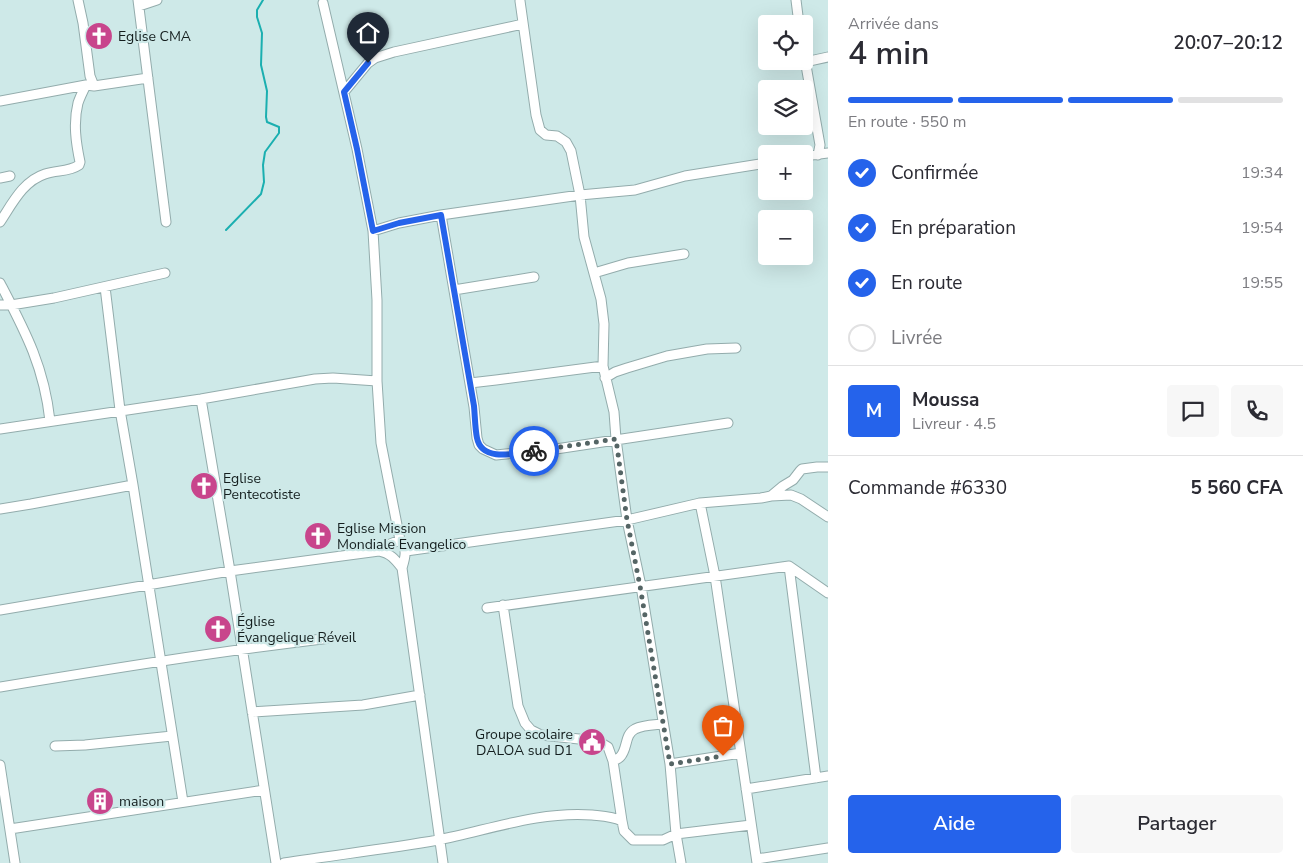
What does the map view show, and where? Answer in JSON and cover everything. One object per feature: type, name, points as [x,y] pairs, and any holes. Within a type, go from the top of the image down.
[{"type":"street","points":[[0,222],[20,191],[30,183],[46,174],[73,169],[79,165],[76,141],[78,102],[90,86],[90,76],[78,0]]},
{"type":"street","points":[[156,0],[138,3],[166,222]]},
{"type":"street","points":[[796,0],[798,15]]},
{"type":"street","points":[[520,1],[536,115],[540,130],[546,135],[557,136],[566,142],[571,150],[580,195],[584,237],[604,312],[603,366],[614,412],[627,520],[670,764],[676,834],[681,863]]},
{"type":"street","points":[[323,2],[357,149],[373,231],[377,300],[377,381],[381,442],[400,540],[404,544],[406,551],[402,568],[442,863]]},
{"type":"street","points":[[344,92],[368,63],[376,58],[394,52],[523,24]]},
{"type":"street","points":[[813,58],[828,57]]},
{"type":"street","points":[[807,70],[820,145],[818,155]]},
{"type":"street","points":[[0,101],[148,78]]},
{"type":"street","points":[[813,155],[828,153]]},
{"type":"street","points":[[373,231],[399,223],[441,215],[580,195],[635,190],[685,176],[758,164]]},
{"type":"street","points":[[0,178],[10,176]]},
{"type":"street","points":[[441,215],[474,406],[477,438],[479,445],[483,449],[496,455],[728,423]]},
{"type":"street","points":[[594,273],[621,265],[684,254]]},
{"type":"street","points":[[0,305],[54,298],[165,273]]},
{"type":"street","points":[[454,290],[534,277]]},
{"type":"street","points":[[0,283],[21,322],[36,358],[43,381],[50,421]]},
{"type":"street","points":[[104,287],[120,410],[183,802]]},
{"type":"street","points":[[605,378],[615,372],[667,356],[707,349],[736,348]]},
{"type":"street","points":[[470,383],[603,366]]},
{"type":"street","points":[[0,429],[201,399],[315,379],[333,378],[377,381]]},
{"type":"street","points":[[201,399],[276,863]]},
{"type":"street","points":[[771,496],[793,480],[800,471],[817,467],[828,467]]},
{"type":"street","points":[[0,509],[133,485]]},
{"type":"street","points":[[406,551],[627,520],[700,503],[771,496],[791,495],[801,499],[828,517]]},
{"type":"street","points":[[700,503],[715,576],[757,861],[828,848]]},
{"type":"street","points":[[379,551],[400,540]]},
{"type":"street","points":[[0,610],[230,571],[379,551],[394,557],[402,568]]},
{"type":"street","points":[[789,566],[816,778]]},
{"type":"street","points":[[487,608],[789,566],[828,593]]},
{"type":"street","points":[[503,605],[518,706],[525,723],[540,735],[598,741],[608,747],[613,761],[624,831],[633,840],[663,840],[676,834],[751,825]]},
{"type":"street","points":[[0,686],[242,648],[330,638]]},
{"type":"street","points":[[252,712],[363,705],[420,695]]},
{"type":"street","points":[[613,761],[621,756],[625,748],[627,736],[634,730],[663,724]]},
{"type":"street","points":[[55,746],[85,745],[172,736]]},
{"type":"street","points":[[670,764],[741,753]]},
{"type":"street","points":[[0,764],[15,863]]},
{"type":"street","points":[[746,789],[828,776]]},
{"type":"street","points":[[10,829],[264,790]]},
{"type":"street","points":[[284,863],[439,840],[506,823],[563,815],[601,816],[622,821]]},
{"type":"waterway","points":[[226,230],[261,194],[264,182],[263,165],[265,152],[279,133],[279,127],[267,122],[266,117],[267,91],[261,65],[262,33],[257,17],[257,10],[263,0]]},
{"type":"way so far","points":[[534,451],[616,439],[627,520],[670,764],[723,756]]},
{"type":"place","name":"Eglise CMA","points":[[99,36]]},
{"type":"place","name":"Eglise Pentecotiste","points":[[204,486]]},
{"type":"place","name":"Eglise Mission Mondiale Evangelico","points":[[318,536]]},
{"type":"place","name":"Église Évangelique Réveil","points":[[218,629]]},
{"type":"place","name":"Groupe scolaire DALOA sud D1","points":[[592,742]]},
{"type":"place","name":"maison","points":[[100,801]]},
{"type":"route","points":[[368,63],[344,92],[373,231],[399,223],[441,215],[479,445],[496,455],[534,451]]}]
